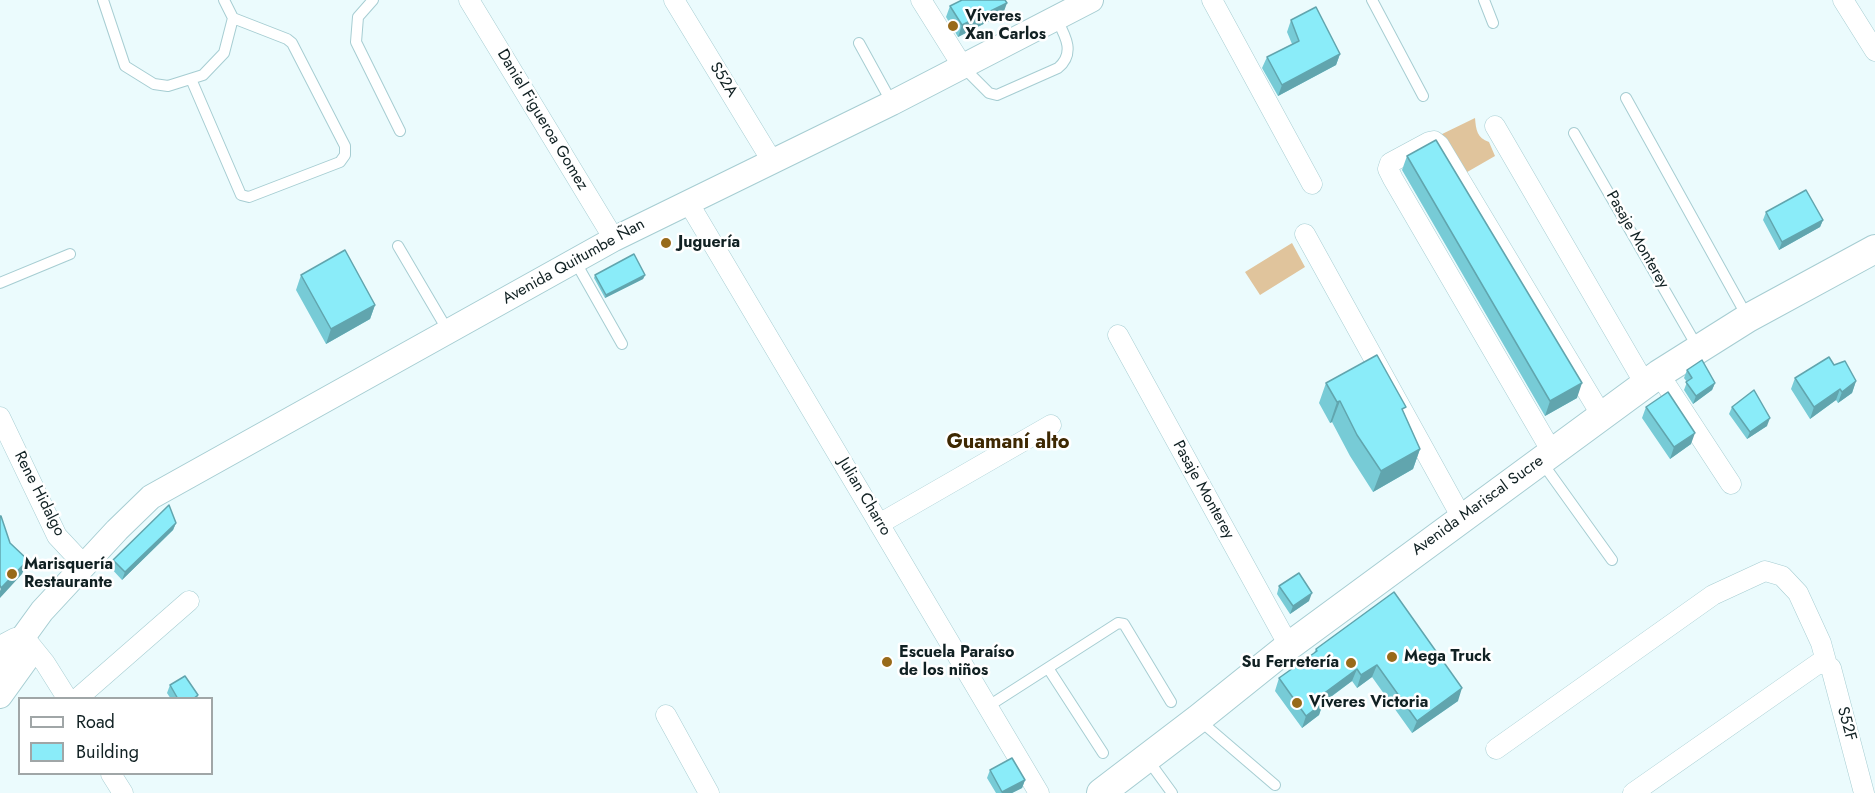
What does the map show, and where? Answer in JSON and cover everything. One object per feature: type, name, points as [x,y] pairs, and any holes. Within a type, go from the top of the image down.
[{"type":"main road","name":"Avenida Mariscal Sucre","points":[[1101,793],[1289,646],[1652,379],[1748,318],[1875,249]]},
{"type":"street","name":"Daniel Figueroa Gomez","points":[[469,0],[614,239]]},
{"type":"street","name":"S52A","points":[[674,0],[772,161]]},
{"type":"street","points":[[921,0],[963,67]]},
{"type":"street","points":[[1212,0],[1312,184]]},
{"type":"street","points":[[1843,0],[1875,51]]},
{"type":"street","name":"Avenida Quitumbe Ñan","points":[[0,669],[67,604],[85,566],[117,530],[151,498],[614,239],[892,104],[1073,7]]},
{"type":"street","points":[[1495,126],[1652,379],[1731,483]]},
{"type":"street","points":[[1546,457],[1393,179],[1389,169],[1390,163],[1395,159],[1429,142],[1434,141],[1439,145],[1602,416]]},
{"type":"street","name":"Julian Charro","points":[[688,202],[1039,793]]},
{"type":"street","points":[[1305,234],[1462,518]]},
{"type":"street","name":"Pasaje Monterey","points":[[1118,335],[1289,646]]},
{"type":"street","name":"Rene Hidalgo","points":[[0,417],[57,536],[85,566]]},
{"type":"street","points":[[879,524],[1051,425]]},
{"type":"street","name":"S52F","points":[[1496,749],[1713,595],[1766,572],[1782,576],[1798,593],[1821,643],[1823,664],[1831,668],[1864,793]]},
{"type":"street","points":[[80,697],[189,601]]},
{"type":"street","points":[[0,646],[15,638],[28,643],[45,663],[66,697]]},
{"type":"street","name":"Avenida Quitumbe Ñan","points":[[0,696],[28,643]]},
{"type":"street","points":[[1634,793],[1823,664]]},
{"type":"street","points":[[666,715],[709,793]]},
{"type":"street","points":[[112,775],[123,793]]},
{"type":"lane","points":[[103,0],[125,66],[154,84],[168,86],[203,75],[224,53],[233,18],[224,0]]},
{"type":"lane","points":[[373,0],[358,17],[356,42],[400,131]]},
{"type":"lane","points":[[1372,0],[1423,96]]},
{"type":"lane","points":[[1484,0],[1492,23]]},
{"type":"lane","points":[[963,67],[989,93],[997,95],[1058,68],[1064,63],[1068,50],[1066,37],[1073,7]]},
{"type":"lane","points":[[191,79],[241,195],[249,197],[340,162],[345,154],[345,146],[292,43],[233,18]]},
{"type":"lane","points":[[859,43],[892,104]]},
{"type":"lane","points":[[1626,98],[1748,318]]},
{"type":"lane","name":"Pasaje Monterey","points":[[1574,133],[1698,349]]},
{"type":"lane","points":[[398,246],[448,332]]},
{"type":"lane","points":[[0,283],[70,254]]},
{"type":"lane","points":[[575,261],[622,344]]},
{"type":"lane","points":[[1546,457],[1612,560]]},
{"type":"lane","points":[[987,707],[1118,623],[1124,624],[1171,702]]},
{"type":"lane","points":[[1048,668],[1103,753]]},
{"type":"lane","points":[[1198,719],[1275,785]]},
{"type":"lane","points":[[1146,757],[1172,793]]},
{"type":"shaded area","points":[[1475,118],[1478,133],[1489,142],[1495,156],[1462,175],[1438,136]]},
{"type":"shaded area","points":[[1292,243],[1305,267],[1260,295],[1245,272]]},
{"type":"building","points":[[962,0],[1005,0],[1007,3],[962,25],[950,6]]},
{"type":"building","points":[[1316,7],[1340,54],[1282,85],[1267,57],[1299,41],[1291,20]]},
{"type":"building","points":[[1436,140],[1582,383],[1550,401],[1407,156]]},
{"type":"building","points":[[1806,190],[1823,220],[1782,242],[1766,212]]},
{"type":"building","points":[[345,250],[375,305],[331,329],[301,275]]},
{"type":"building","points":[[634,254],[645,275],[606,295],[595,275]]},
{"type":"building","points":[[1377,355],[1406,407],[1402,409],[1420,449],[1381,471],[1357,435],[1340,401],[1337,402],[1326,383]]},
{"type":"building","points":[[1829,357],[1834,365],[1845,361],[1856,381],[1842,392],[1840,389],[1814,407],[1795,378]]},
{"type":"building","points":[[1702,360],[1715,383],[1696,396],[1686,382],[1692,378],[1687,370]]},
{"type":"building","points":[[1754,390],[1770,418],[1750,432],[1732,407]]},
{"type":"building","points":[[1668,392],[1695,433],[1674,447],[1646,407]]},
{"type":"building","points":[[169,505],[176,523],[125,572],[113,560]]},
{"type":"building","points":[[0,516],[10,543],[28,560],[1,588],[0,585]]},
{"type":"building","points":[[1299,573],[1312,593],[1293,606],[1279,586]]},
{"type":"building","points":[[1394,592],[1462,688],[1417,721],[1377,665],[1361,675],[1357,669],[1319,697],[1323,703],[1306,716],[1279,678]]},
{"type":"building","points":[[185,676],[198,695],[177,697],[170,685]]},
{"type":"building","points":[[1012,758],[1025,780],[1002,792],[990,770]]},
{"type":"place","name":"Víveres Xan Carlos","points":[[953,26]]},
{"type":"place","name":"Juguería","points":[[666,243]]},
{"type":"place","name":"Marisquería Restaurante","points":[[12,574]]},
{"type":"place","name":"Mega Truck","points":[[1392,657]]},
{"type":"place","name":"Escuela Paraíso de los niños","points":[[887,662]]},
{"type":"place","name":"Su Ferretería","points":[[1351,663]]},
{"type":"place","name":"Víveres Victoria","points":[[1297,703]]},
{"type":"district","name":"Guamaní alto","points":[[1008,443]]}]
